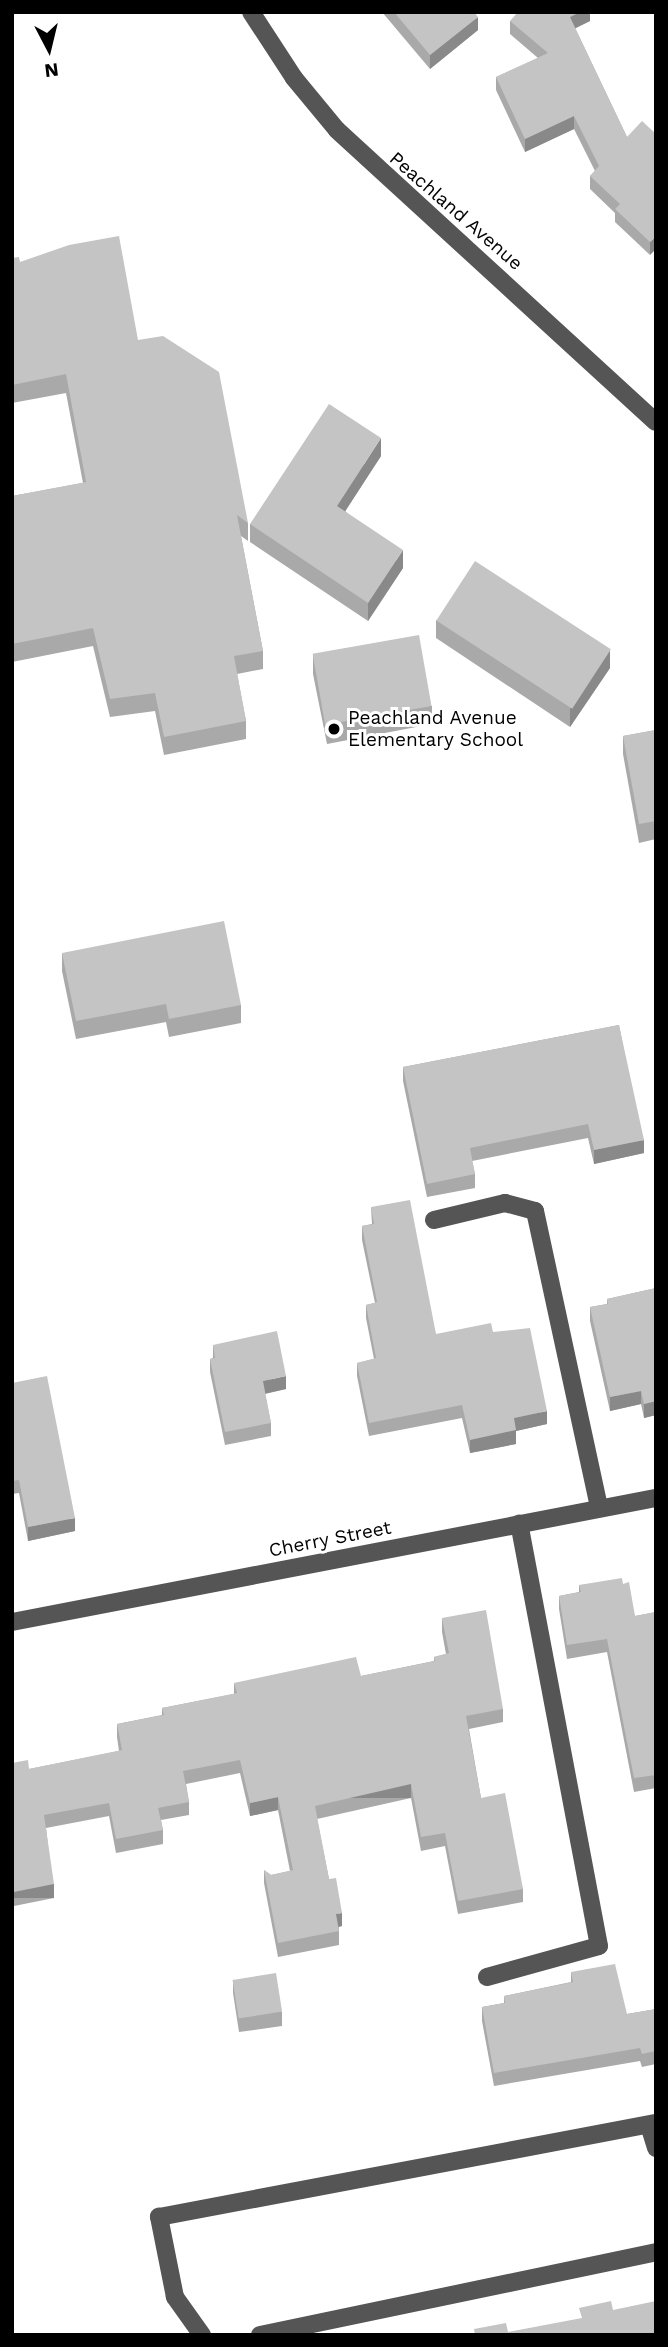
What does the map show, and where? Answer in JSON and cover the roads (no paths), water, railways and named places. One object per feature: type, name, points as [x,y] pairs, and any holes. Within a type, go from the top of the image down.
[{"type":"street","name":"Peachland Avenue","points":[[251,12],[294,78],[337,130],[656,422]]},
{"type":"street","points":[[434,1220],[505,1203],[535,1211],[599,1508]]},
{"type":"street","name":"Cherry Street","points":[[12,1622],[656,1498]]},
{"type":"street","points":[[487,1977],[599,1946],[519,1523]]},
{"type":"street","points":[[202,2335],[175,2297],[159,2217],[652,2124],[656,2148]]},
{"type":"street","points":[[260,2335],[656,2252]]},
{"type":"place","name":"Peachland Avenue Elementary School","points":[[334,729]]}]
